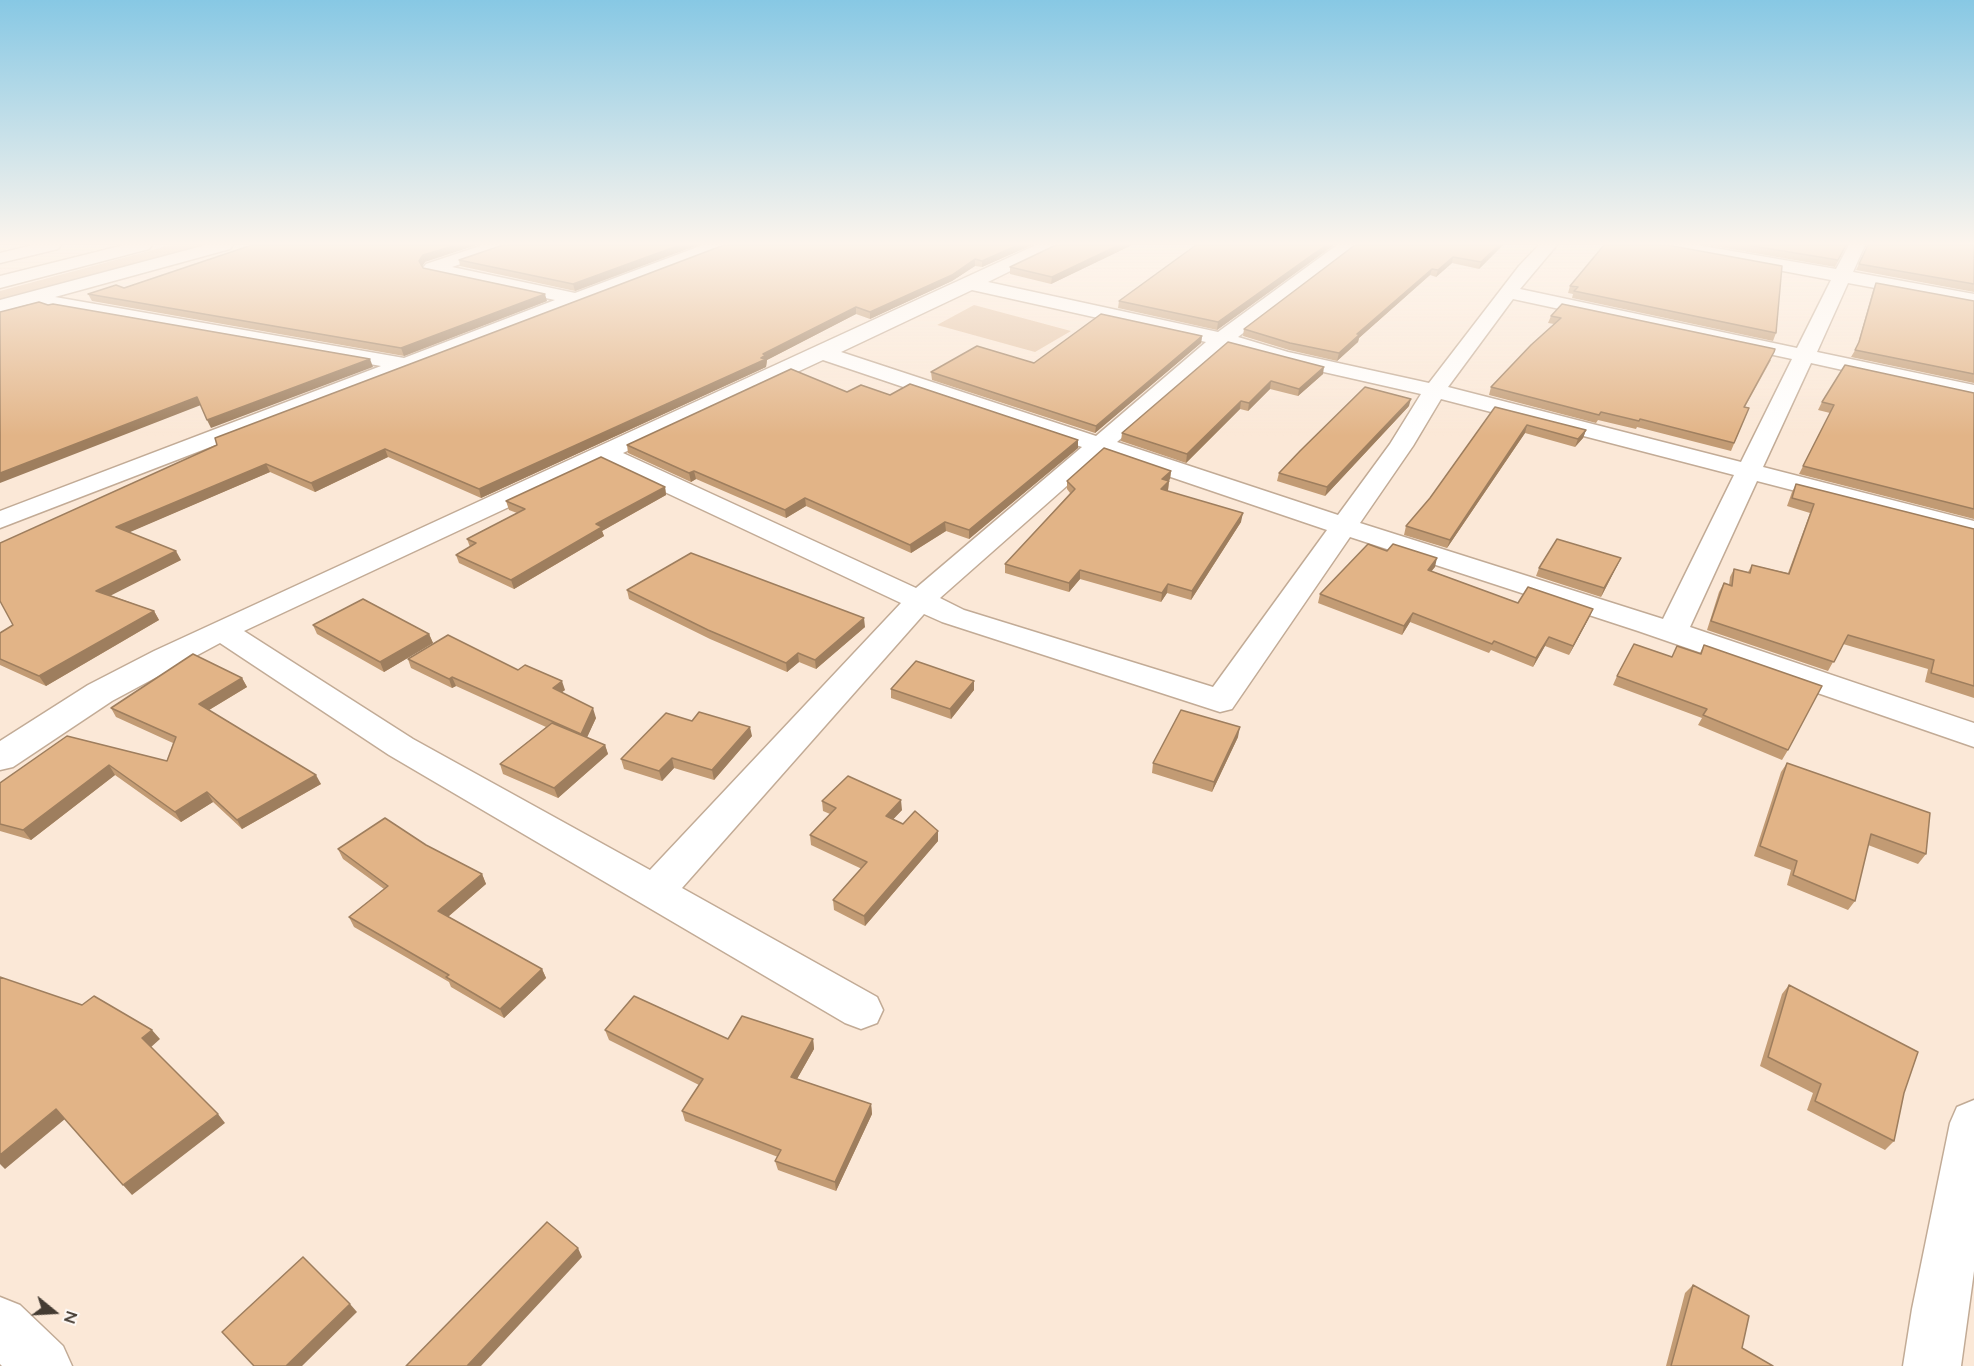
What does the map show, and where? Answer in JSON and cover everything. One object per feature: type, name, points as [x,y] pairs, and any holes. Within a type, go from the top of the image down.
[{"type":"main road","points":[[89,309],[404,364]]},
{"type":"main road","points":[[0,520],[549,309]]},
{"type":"main road","points":[[0,758],[100,693],[222,631],[916,309]]},
{"type":"main road","points":[[1083,309],[1222,339],[1284,357],[1436,392],[1974,529]]},
{"type":"main road","points":[[654,892],[919,601],[1222,339],[1262,309]]},
{"type":"main road","points":[[602,453],[953,616],[1220,701],[1497,309]]},
{"type":"main road","points":[[1586,309],[1974,392]]},
{"type":"main road","points":[[1672,632],[1826,309]]},
{"type":"main road","points":[[821,352],[1672,632],[1974,735]]},
{"type":"main road","points":[[222,631],[401,747],[861,1010]]},
{"type":"main road","points":[[1932,1366],[1940,1309],[1974,1123]]},
{"type":"main road","points":[[0,1325],[43,1366]]},
{"type":"shaded area","points":[[967,309],[988,309],[1071,331],[1035,352],[937,325]]},
{"type":"building","points":[[13,309],[80,309],[370,359],[207,420],[197,397],[0,473],[0,312]]},
{"type":"building","points":[[173,309],[506,309],[401,348]]},
{"type":"building","points":[[556,309],[853,309],[763,354],[766,355],[761,358],[766,359],[479,489],[385,449],[311,483],[266,464],[116,527],[176,551],[96,591],[154,611],[39,676],[0,659],[0,633],[13,625],[0,601],[0,543],[217,445],[215,438]]},
{"type":"building","points":[[861,309],[877,309],[870,312]]},
{"type":"building","points":[[1156,309],[1237,309],[1218,322]]},
{"type":"building","points":[[1271,309],[1386,309],[1339,353],[1290,343],[1244,329]]},
{"type":"building","points":[[1558,309],[1584,309],[1775,349],[1744,407],[1749,408],[1734,443],[1640,419],[1639,421],[1601,412],[1599,415],[1491,387],[1531,345],[1561,318],[1551,316]]},
{"type":"building","points":[[1659,309],[1778,309],[1776,333]]},
{"type":"building","points":[[1869,309],[1974,309],[1974,374],[1855,350]]},
{"type":"building","points":[[1101,314],[1202,336],[1096,426],[931,372],[977,346],[1034,363]]},
{"type":"building","points":[[1228,342],[1324,367],[1299,389],[1271,381],[1249,403],[1241,401],[1187,454],[1122,433]]},
{"type":"building","points":[[1845,365],[1974,393],[1974,509],[1803,466],[1834,405],[1822,402]]},
{"type":"building","points":[[791,369],[847,392],[861,385],[890,395],[910,384],[1078,440],[969,530],[945,522],[910,545],[805,498],[785,510],[694,471],[689,473],[627,445]]},
{"type":"building","points":[[1365,387],[1411,399],[1327,487],[1279,473],[1300,451]]},
{"type":"building","points":[[1495,407],[1586,430],[1578,439],[1527,425],[1450,540],[1406,526],[1430,498]]},
{"type":"building","points":[[1104,448],[1171,471],[1162,479],[1169,481],[1161,489],[1243,513],[1192,591],[1168,584],[1162,593],[1080,570],[1069,583],[1005,564],[1075,489],[1067,481]]},
{"type":"building","points":[[601,457],[665,487],[596,524],[602,527],[511,580],[456,555],[476,543],[467,539],[525,509],[506,501]]},
{"type":"building","points":[[1796,484],[1974,529],[1974,686],[1931,673],[1934,660],[1848,635],[1834,662],[1711,621],[1724,583],[1732,586],[1734,569],[1750,573],[1752,565],[1789,574],[1814,504],[1792,498]]},
{"type":"building","points":[[1557,539],[1621,558],[1604,588],[1539,568]]},
{"type":"building","points":[[1368,544],[1387,551],[1393,544],[1437,558],[1428,570],[1518,603],[1528,587],[1593,609],[1573,646],[1549,637],[1536,658],[1494,641],[1492,644],[1413,613],[1404,626],[1320,594]]},
{"type":"building","points":[[691,553],[864,618],[815,660],[798,653],[786,663],[708,630],[627,590]]},
{"type":"building","points":[[363,599],[429,634],[380,662],[313,625]]},
{"type":"building","points":[[448,635],[518,670],[525,665],[562,681],[553,688],[593,708],[581,734],[452,677],[449,679],[408,659]]},
{"type":"building","points":[[1634,644],[1672,657],[1677,646],[1701,654],[1704,645],[1822,686],[1788,750],[1703,715],[1707,709],[1617,676]]},
{"type":"building","points":[[193,654],[242,678],[199,704],[316,775],[237,820],[207,792],[175,812],[109,765],[23,830],[0,824],[0,783],[67,736],[167,761],[176,737],[111,708]]},
{"type":"building","points":[[916,661],[974,681],[950,709],[891,689]]},
{"type":"building","points":[[1181,710],[1240,727],[1214,782],[1153,763]]},
{"type":"building","points":[[699,712],[750,727],[712,770],[672,758],[659,771],[621,759],[666,713],[692,721]]},
{"type":"building","points":[[552,723],[605,745],[554,788],[500,764]]},
{"type":"building","points":[[1787,763],[1930,813],[1926,854],[1871,834],[1855,901],[1793,875],[1797,861],[1760,846]]},
{"type":"building","points":[[848,776],[901,800],[886,816],[903,824],[915,811],[938,831],[864,916],[833,900],[867,862],[810,835],[836,808],[822,801]]},
{"type":"building","points":[[385,818],[426,845],[482,874],[438,911],[542,969],[500,1009],[446,977],[449,975],[349,917],[388,886],[338,849]]},
{"type":"building","points":[[0,977],[82,1005],[94,996],[152,1030],[142,1038],[218,1114],[123,1185],[56,1109],[0,1155]]},
{"type":"building","points":[[1789,985],[1918,1052],[1904,1093],[1894,1141],[1815,1101],[1821,1084],[1768,1057]]},
{"type":"building","points":[[634,996],[728,1039],[742,1016],[813,1039],[791,1077],[871,1104],[835,1182],[775,1161],[781,1150],[682,1111],[703,1079],[605,1030]]},
{"type":"building","points":[[547,1222],[578,1248],[467,1366],[406,1366]]},
{"type":"building","points":[[303,1257],[350,1304],[286,1366],[254,1366],[222,1332]]},
{"type":"building","points":[[1693,1285],[1749,1316],[1742,1348],[1773,1366],[1671,1366]]}]
